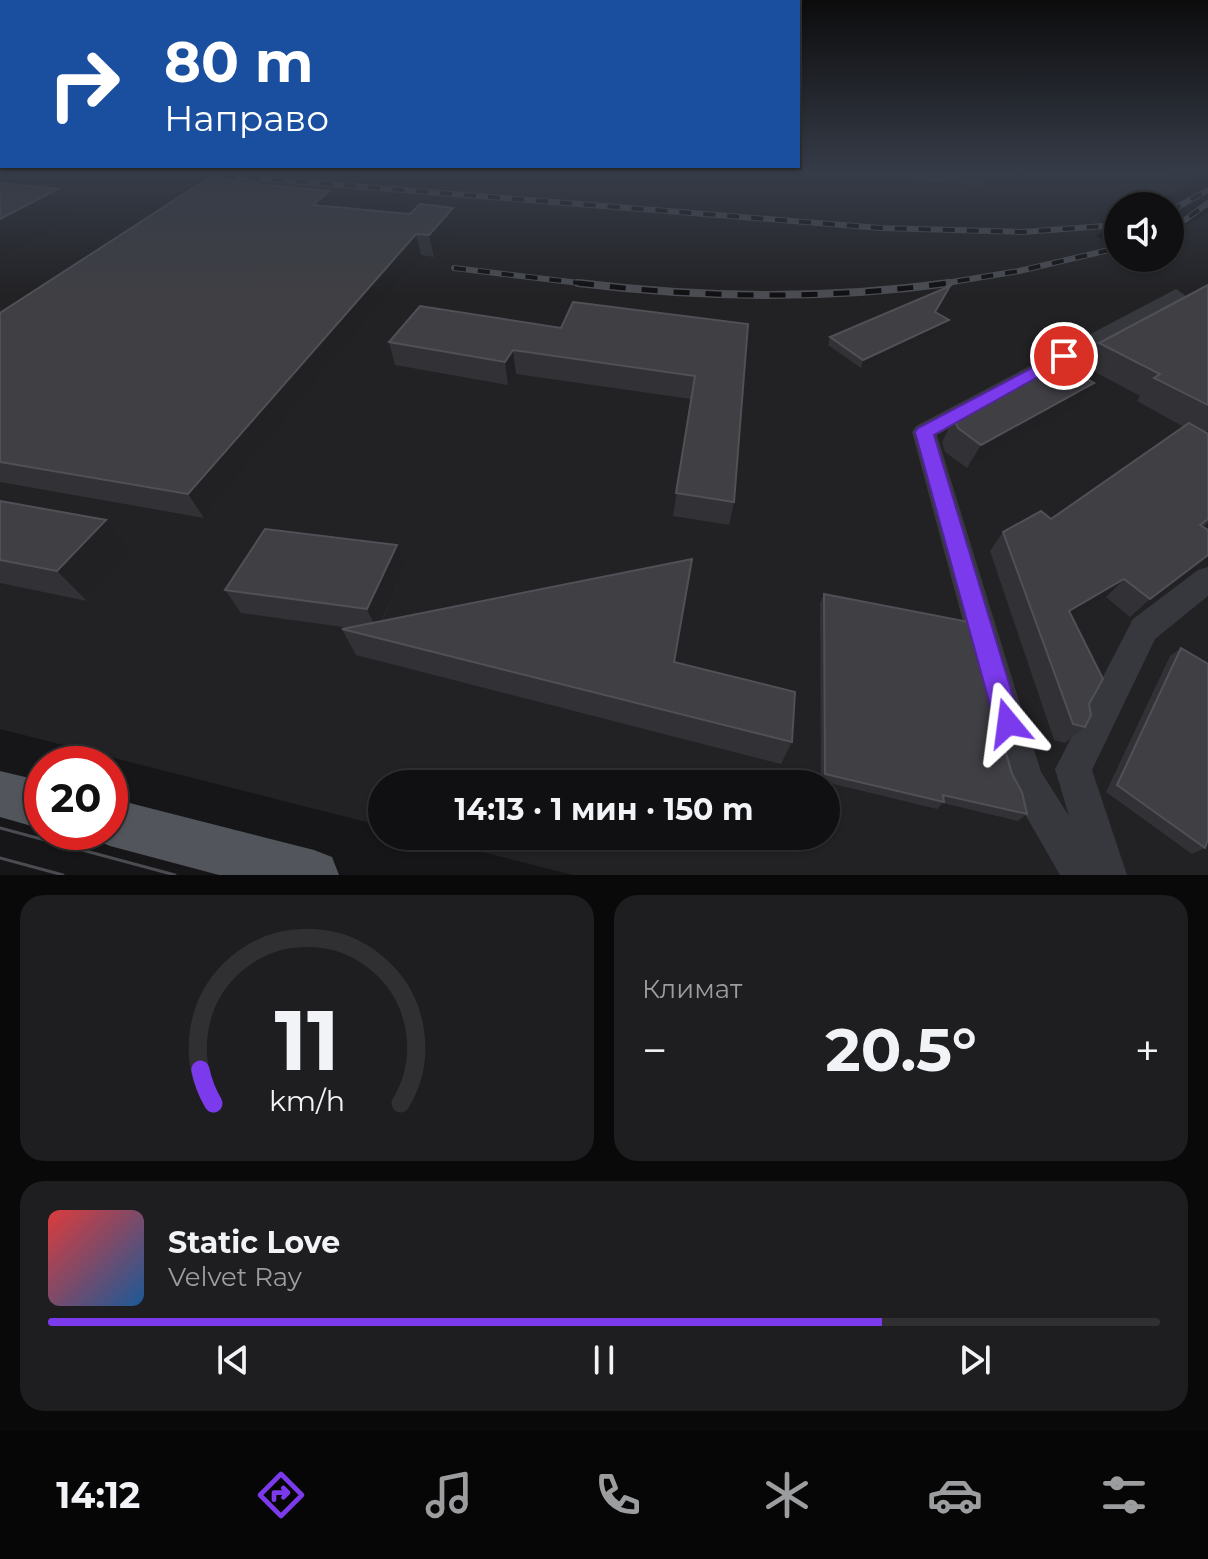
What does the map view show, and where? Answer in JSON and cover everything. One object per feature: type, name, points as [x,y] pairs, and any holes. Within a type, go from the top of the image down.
[{"type":"main road","points":[[0,794],[24,800]]},
{"type":"main road","points":[[128,827],[314,875]]},
{"type":"lane","points":[[1083,875],[1025,781],[924,432],[1176,295]]},
{"type":"lane","points":[[1107,875],[1073,769],[1144,629],[1208,579]]},
{"type":"shaded area","points":[[0,213],[1104,213],[1104,231],[1096,236],[1104,240],[1104,272],[1184,272],[1184,226],[1208,213],[1208,875],[573,875],[475,850],[840,850],[840,770],[368,770],[368,822],[128,762],[128,746],[67,746],[0,729]]},
{"type":"building","points":[[155,213],[449,213],[429,235],[416,234],[188,494],[0,462],[0,313]]},
{"type":"building","points":[[1208,285],[1208,405],[1154,378],[1160,374],[1099,343]]},
{"type":"building","points":[[950,286],[935,312],[949,320],[863,360],[830,337]]},
{"type":"building","points":[[573,302],[748,324],[734,502],[676,493],[695,376],[513,350],[505,362],[389,342],[420,306],[561,328]]},
{"type":"building","points":[[1060,364],[1094,383],[981,445],[958,428],[954,418]]},
{"type":"building","points":[[1189,423],[1208,434],[1208,519],[1200,525],[1208,530],[1208,555],[1150,599],[1124,579],[1069,611],[1103,679],[1089,704],[1091,715],[1085,727],[1073,724],[1003,532],[1041,511],[1051,519]]},
{"type":"building","points":[[0,501],[106,520],[57,571],[0,560]]},
{"type":"building","points":[[265,529],[397,545],[367,609],[225,590]]},
{"type":"building","points":[[692,559],[674,662],[795,692],[792,742],[342,629]]},
{"type":"building","points":[[824,594],[969,622],[1012,774],[1022,792],[1027,814],[943,795],[944,802],[840,778],[840,770],[825,770]]},
{"type":"building","points":[[1181,648],[1208,664],[1208,840],[1205,848],[1117,785]]},
{"type":"tram line","points":[[0,828],[175,875]]},
{"type":"tram line","points":[[0,858],[63,875]]},
{"type":"railway","points":[[690,213],[880,228],[1023,232],[1104,226]]},
{"type":"railway","points":[[1184,221],[1195,213]]},
{"type":"railway","points":[[941,284],[1019,271],[1104,251]]},
{"type":"railway","points":[[454,268],[592,285]]},
{"type":"railway","points":[[578,283],[592,285]]},
{"type":"railway","points":[[941,284],[949,283]]},
{"type":"railway","points":[[592,285],[671,292],[764,295],[856,292],[941,284]]},
{"type":"railway","points":[[934,285],[941,284]]},
{"type":"route","points":[[1008,723],[924,432],[1064,356]]}]
